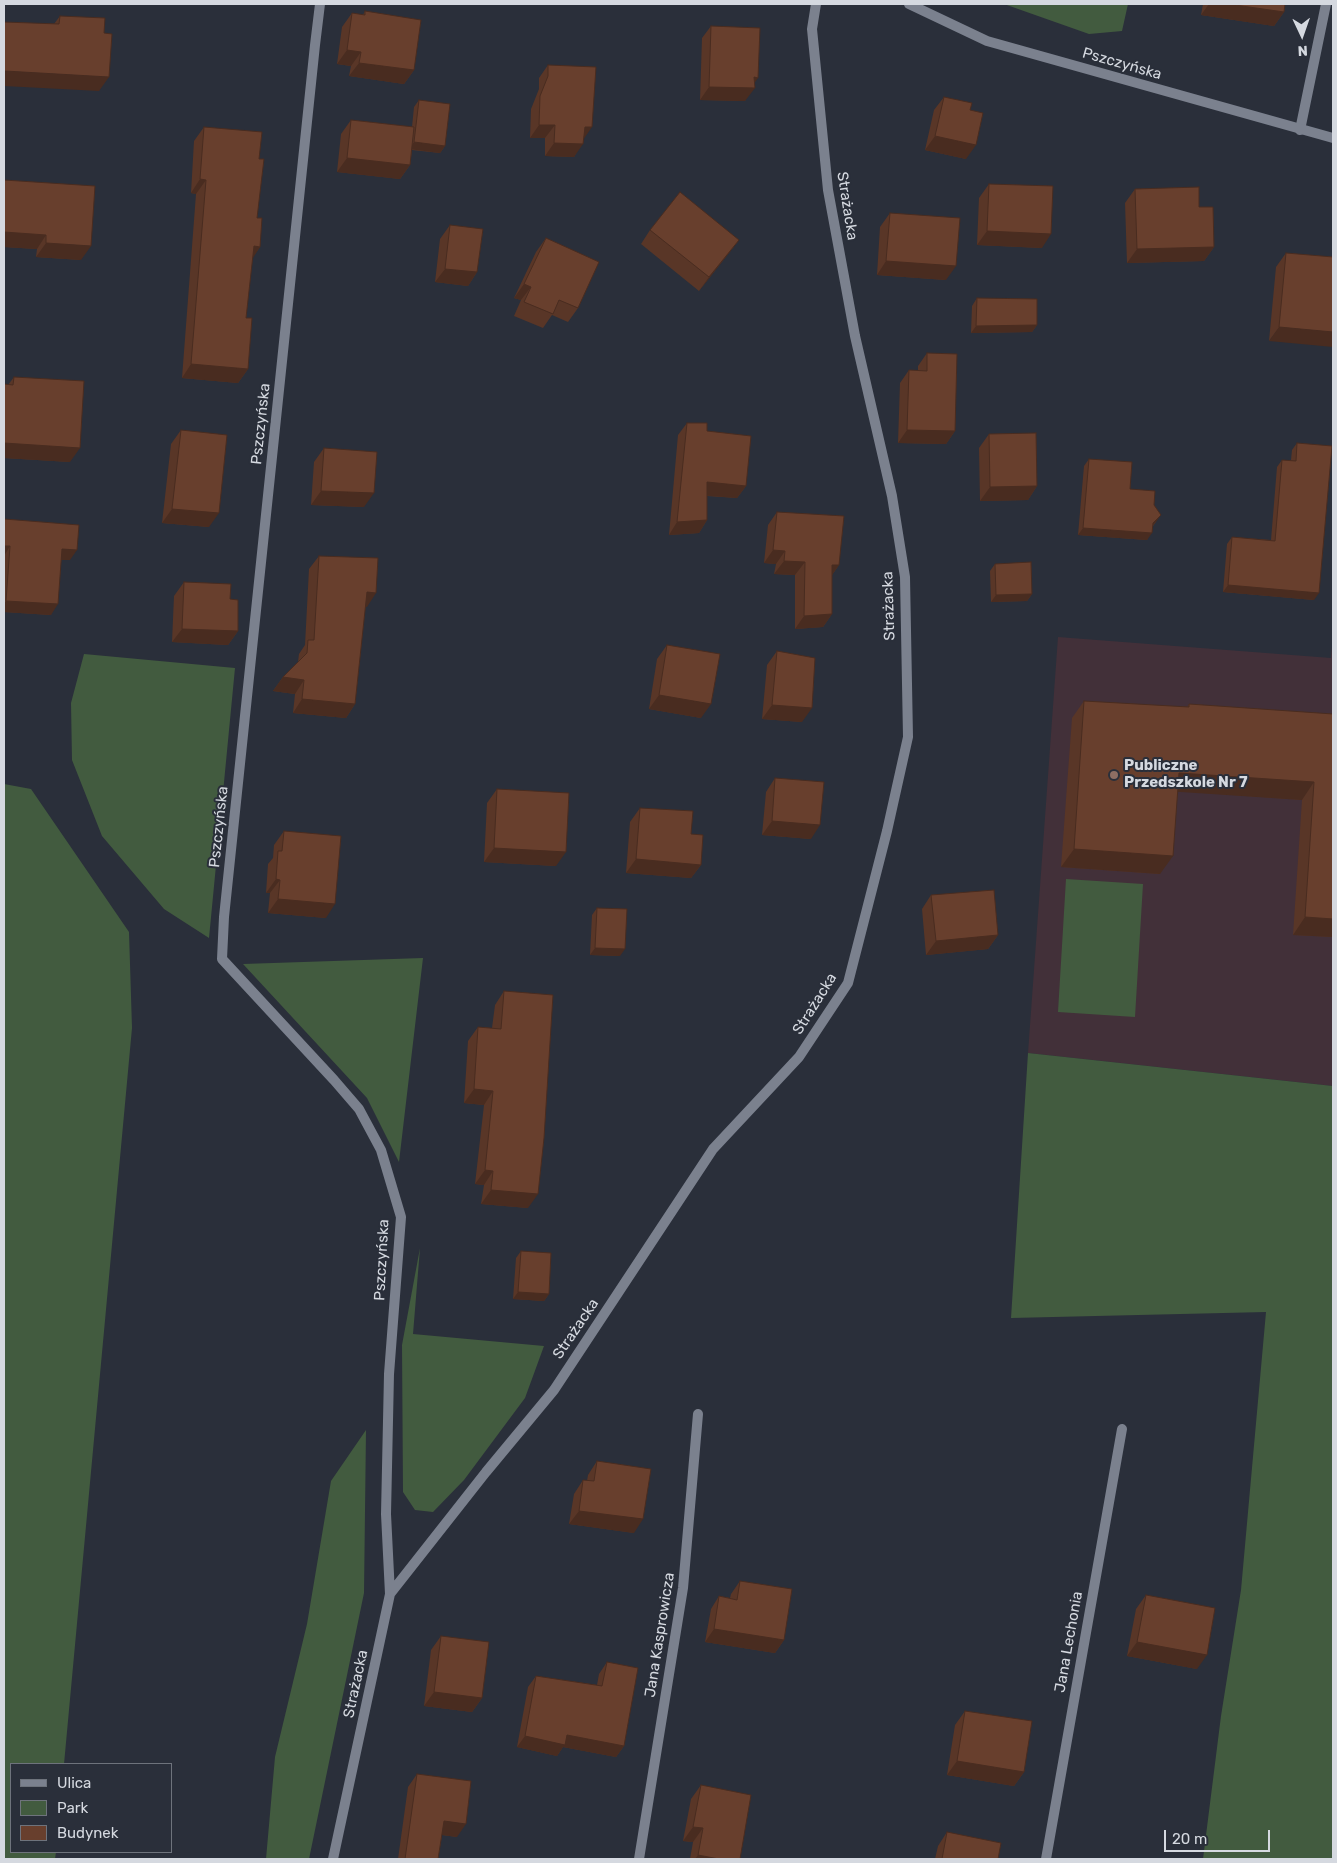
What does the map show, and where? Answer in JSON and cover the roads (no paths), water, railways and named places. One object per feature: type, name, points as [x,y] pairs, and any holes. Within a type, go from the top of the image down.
[{"type":"street","name":"Pszczyńska","points":[[320,4],[226,897],[222,959],[359,1109],[380,1150],[400,1218],[389,1383],[386,1514],[390,1594]]},
{"type":"street","name":"Strażacka","points":[[333,1859],[390,1594],[486,1472],[554,1390],[713,1150],[799,1057],[848,983],[887,831],[908,737],[905,577],[892,496],[854,336],[828,190],[812,28],[816,4]]},
{"type":"street","name":"Pszczyńska","points":[[909,4],[987,41],[1333,138]]},
{"type":"street","points":[[1300,130],[1326,4]]},
{"type":"street","name":"Jana Kasprowicza","points":[[639,1859],[684,1588],[698,1414]]},
{"type":"street","name":"Jana Lechonia","points":[[1046,1859],[1122,1429]]},
{"type":"place","name":"Publiczne Przedszkole Nr 7","points":[[1114,775]]}]
